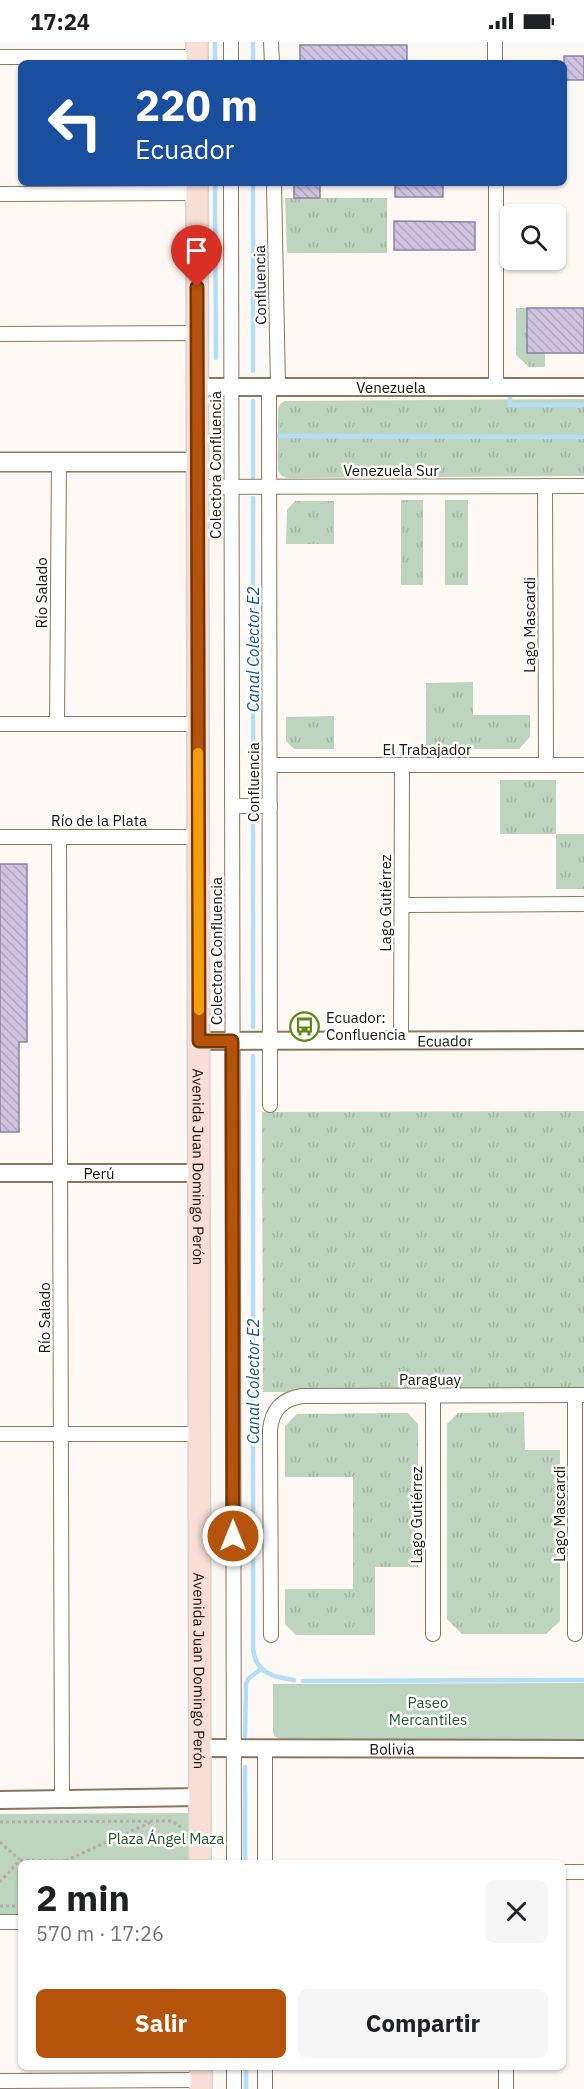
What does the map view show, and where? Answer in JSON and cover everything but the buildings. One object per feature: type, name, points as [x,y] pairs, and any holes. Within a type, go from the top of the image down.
[{"type":"main road","name":"Avenida Juan Domingo Perón","points":[[197,188],[200,1860]]},
{"type":"main road","points":[[0,462],[198,462]]},
{"type":"street","points":[[231,42],[231,60]]},
{"type":"street","points":[[271,42],[272,60]]},
{"type":"street","points":[[495,42],[495,60]]},
{"type":"street","points":[[0,57],[197,54]]},
{"type":"street","name":"Colectora Confluencia","points":[[231,186],[234,1860]]},
{"type":"street","name":"Confluencia","points":[[270,1105],[270,487],[274,387],[274,186]]},
{"type":"street","points":[[496,186],[496,387]]},
{"type":"street","points":[[0,194],[197,188]]},
{"type":"street","points":[[0,334],[197,333]]},
{"type":"street","name":"Venezuela","points":[[197,387],[584,387]]},
{"type":"street","name":"Río Salado","points":[[57,724],[59,462]]},
{"type":"street","name":"Lago Mascardi","points":[[545,486],[546,765]]},
{"type":"street","name":"Venezuela Sur","points":[[198,487],[584,486]]},
{"type":"street","points":[[0,724],[198,724]]},
{"type":"street","name":"El Trabajador","points":[[270,765],[584,765]]},
{"type":"street","name":"Lago Gutiérrez","points":[[401,1040],[402,765]]},
{"type":"street","points":[[232,806],[270,806]]},
{"type":"street","name":"Río de la Plata","points":[[0,837],[198,837]]},
{"type":"street","name":"Río Salado","points":[[59,837],[62,1799]]},
{"type":"street","points":[[402,905],[584,904]]},
{"type":"street","name":"Ecuador","points":[[199,1041],[584,1040]]},
{"type":"street","name":"Perú","points":[[0,1173],[199,1173]]},
{"type":"street","name":"Lago Mascardi","points":[[576,1634],[580,1395]]},
{"type":"street","name":"Paraguay","points":[[271,1635],[270,1430],[274,1413],[278,1407],[293,1397],[302,1396],[580,1395]]},
{"type":"street","name":"Lago Gutiérrez","points":[[433,1396],[433,1634]]},
{"type":"street","points":[[0,1434],[200,1434]]},
{"type":"street","name":"Bolivia","points":[[200,1748],[584,1749]]},
{"type":"street","points":[[265,1748],[265,1860]]},
{"type":"street","points":[[0,1800],[200,1797]]},
{"type":"street","points":[[566,1872],[584,1872]]},
{"type":"street","points":[[0,1922],[18,1922]]},
{"type":"street","points":[[234,2070],[234,2089]]},
{"type":"street","points":[[265,2070],[265,2089]]},
{"type":"street","points":[[506,2070],[506,2089]]},
{"type":"street","points":[[0,2081],[61,2085],[201,2079]]},
{"type":"path","points":[[67,1860],[152,1821]]},
{"type":"path","points":[[0,1822],[172,1821],[182,1828]]},
{"type":"path","points":[[0,1842],[20,1860]]},
{"type":"path","points":[[0,1882],[18,1862]]},
{"type":"path","points":[[0,1906],[18,1906]]},
{"type":"green space","points":[[285,198],[387,198],[387,253],[287,253]]},
{"type":"green space","points":[[516,308],[527,308],[527,352],[545,353],[545,367],[529,367],[516,355]]},
{"type":"green space","points":[[584,399],[584,476],[287,478],[278,471],[278,409],[285,401]]},
{"type":"green space","points":[[401,500],[423,500],[423,585],[401,585]]},
{"type":"green space","points":[[445,500],[468,500],[468,585],[445,585]]},
{"type":"green space","points":[[295,501],[334,501],[334,544],[286,544],[287,510]]},
{"type":"green space","points":[[473,682],[473,715],[530,715],[530,737],[519,749],[426,749],[426,683]]},
{"type":"green space","points":[[334,716],[334,749],[294,749],[286,741],[286,717]]},
{"type":"green space","points":[[500,780],[556,780],[556,834],[500,834]]},
{"type":"green space","points":[[556,834],[584,834],[584,889],[556,889]]},
{"type":"green space","points":[[584,1111],[584,1391],[263,1392],[262,1112]]},
{"type":"green space","points":[[524,1412],[525,1450],[560,1450],[560,1621],[546,1634],[462,1634],[447,1619],[447,1424],[458,1413]]},
{"type":"green space","points":[[408,1413],[418,1424],[418,1567],[375,1567],[375,1635],[296,1635],[285,1624],[285,1589],[353,1589],[353,1477],[285,1477],[285,1426],[297,1414]]},
{"type":"green space","name":"Paseo Mercantiles","points":[[584,1683],[584,1739],[280,1739],[274,1736],[273,1731],[273,1684]]},
{"type":"green space","name":"Plaza Ángel Maza","points":[[197,1813],[198,1860],[18,1860],[18,1914],[0,1915],[0,1814]]},
{"type":"waterway","points":[[215,42],[215,60]]},
{"type":"waterway","name":"Canal Colector E2","points":[[253,42],[253,60]]},
{"type":"waterway","points":[[215,186],[216,358]]},
{"type":"waterway","name":"Canal Colector E2","points":[[253,186],[253,371]]},
{"type":"waterway","points":[[510,389],[510,405],[584,405]]},
{"type":"waterway","name":"Canal Colector E2","points":[[253,401],[253,477]]},
{"type":"waterway","points":[[276,436],[584,437]]},
{"type":"waterway","name":"Canal Colector E2","points":[[253,498],[253,801]]},
{"type":"waterway","name":"Canal Colector E2","points":[[253,813],[253,1027]]},
{"type":"waterway","name":"Canal Colector E2","points":[[253,1056],[253,1648],[257,1663],[266,1672],[294,1680]]},
{"type":"waterway","points":[[245,1736],[246,1684],[249,1678],[261,1669]]},
{"type":"waterway","name":"Canal Colector E2","points":[[303,1681],[584,1680]]},
{"type":"waterway","points":[[245,1767],[245,1860]]},
{"type":"waterway","points":[[246,2070],[246,2089]]},
{"type":"slow traffic","points":[[198,753],[199,1010]]},
{"type":"place","name":"Ecuador: Confluencia","points":[[305,1026]]},
{"type":"route","points":[[197,287],[199,1041],[232,1041],[233,1536]]}]
